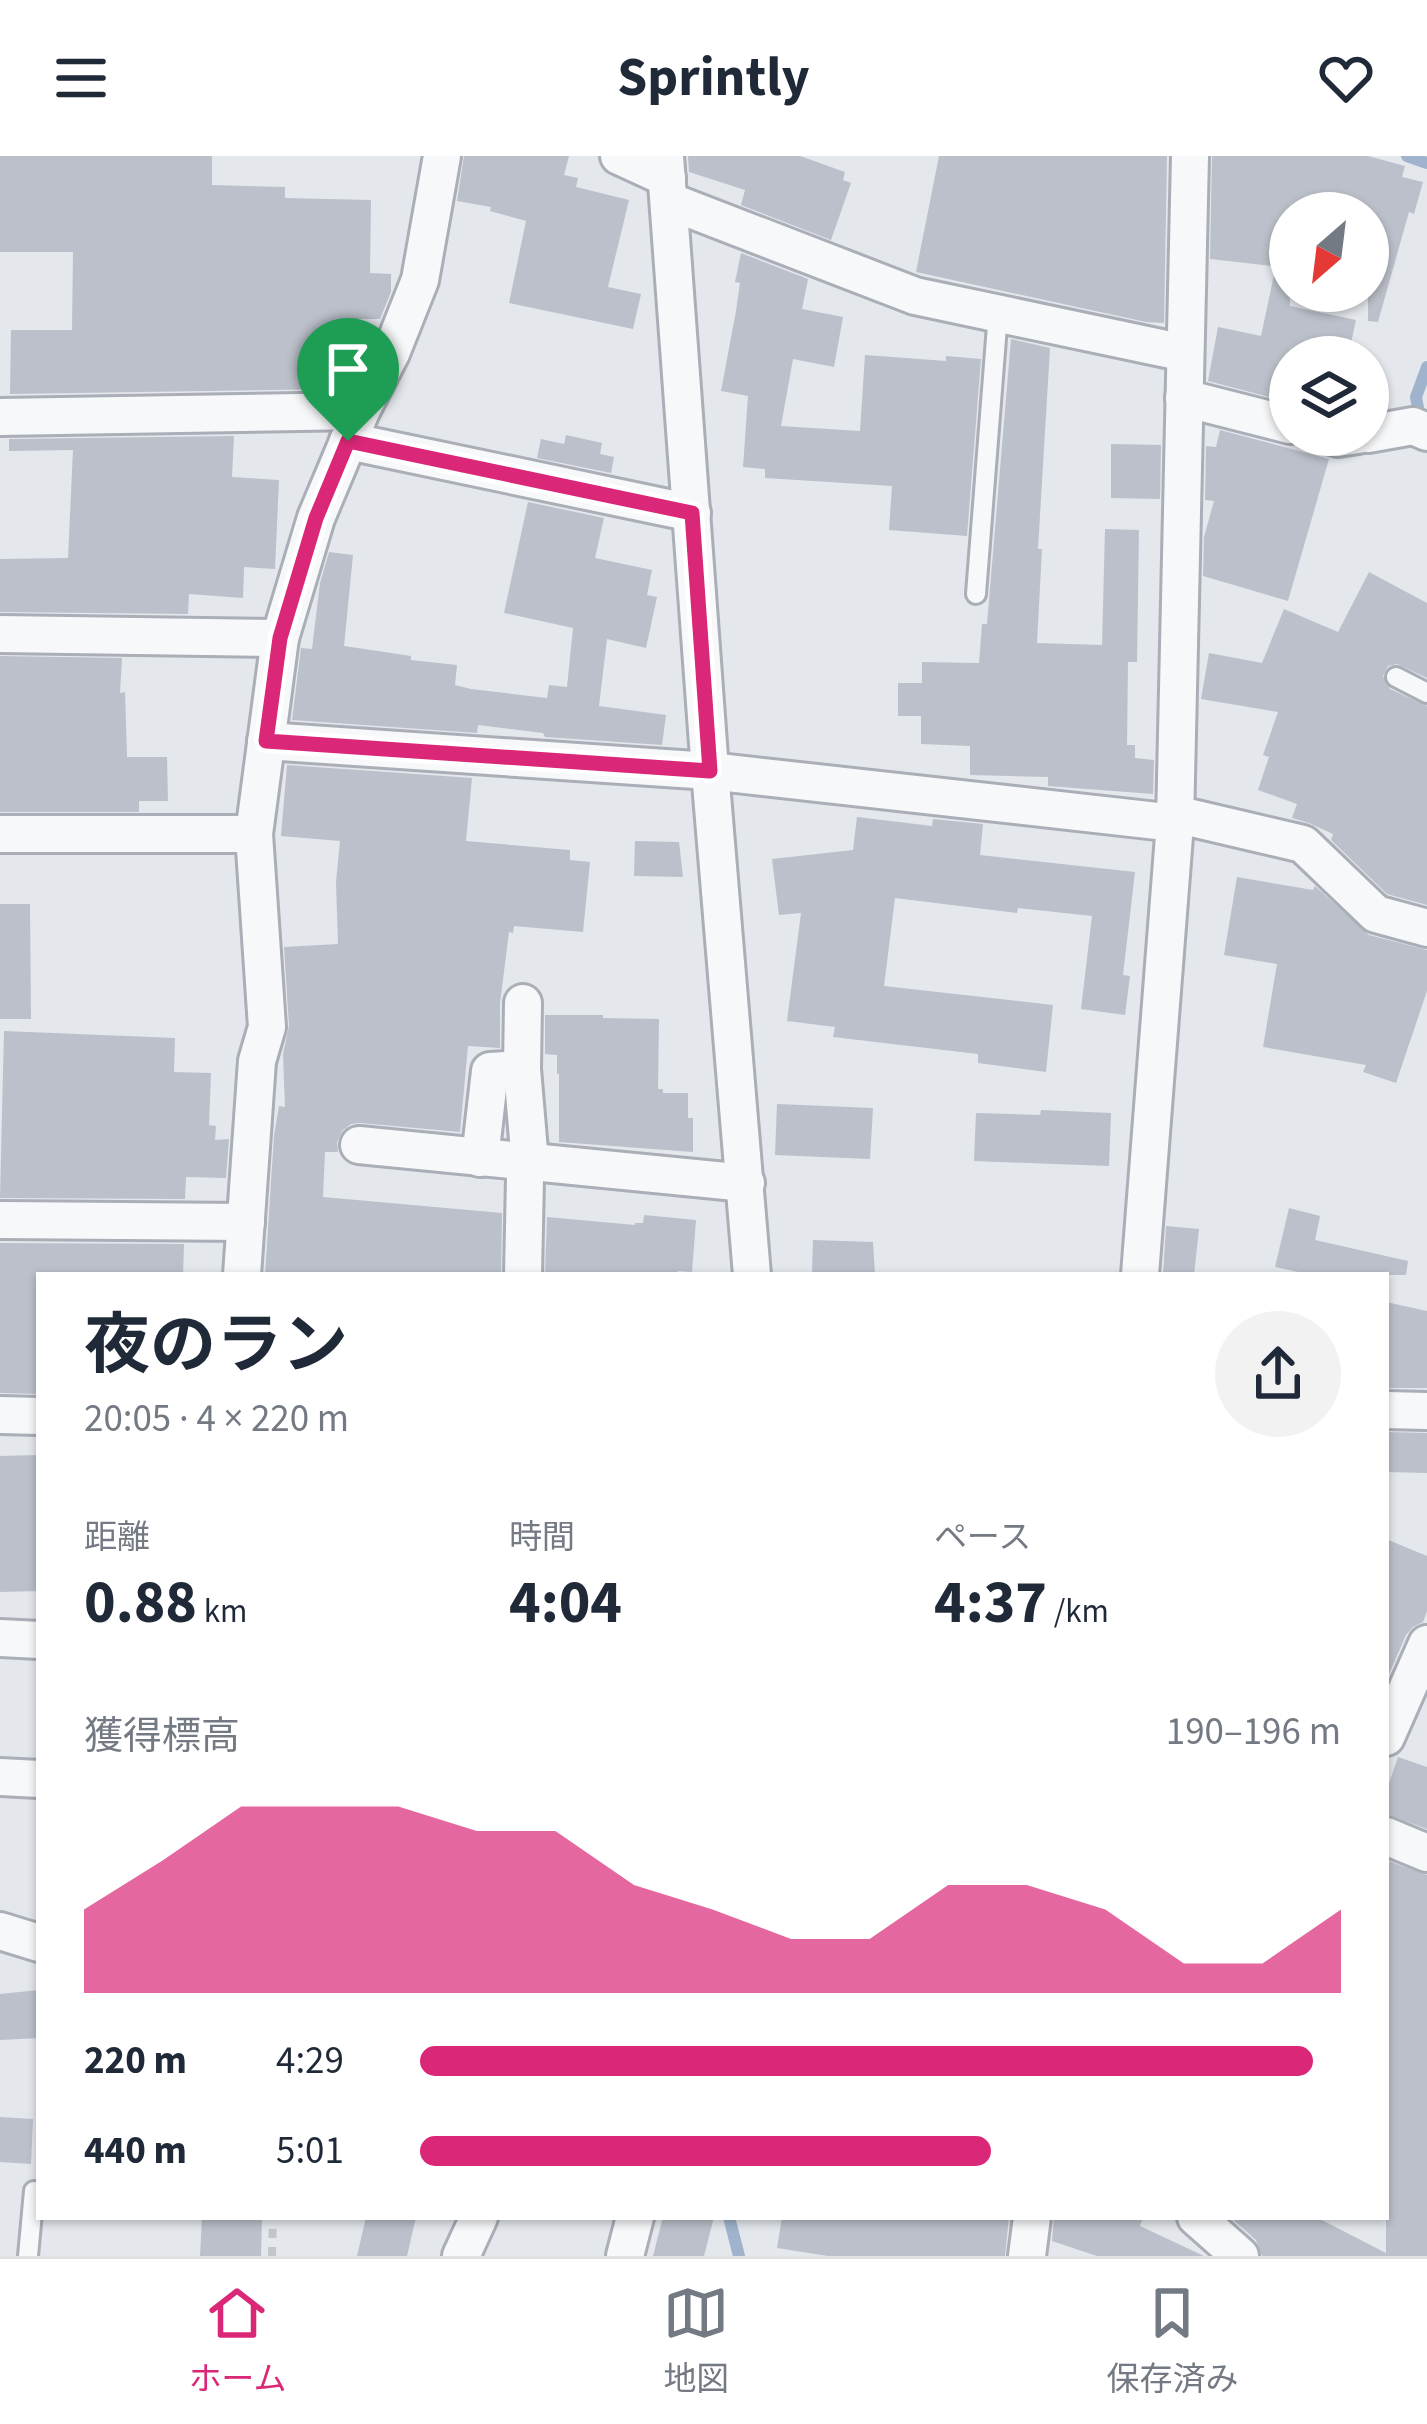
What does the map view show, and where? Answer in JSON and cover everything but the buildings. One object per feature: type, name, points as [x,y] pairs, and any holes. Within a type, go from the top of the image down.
[{"type":"street","points":[[242,1272],[257,1060],[267,1027],[254,834],[280,638],[316,518],[421,280],[442,156]]},
{"type":"street","points":[[619,156],[915,296],[1185,353]]},
{"type":"street","points":[[1140,1272],[1175,819],[1190,156]]},
{"type":"street","points":[[667,178],[752,1272]]},
{"type":"street","points":[[1184,398],[1269,420]]},
{"type":"street","points":[[0,417],[355,426],[692,513]]},
{"type":"street","points":[[1389,430],[1413,426],[1427,432]]},
{"type":"street","points":[[0,634],[280,638]]},
{"type":"street","points":[[266,741],[710,771],[1175,819],[1303,844],[1376,914],[1427,928]]},
{"type":"street","points":[[0,834],[254,834]]},
{"type":"street","points":[[524,1004],[522,1069],[530,1163],[525,1178],[524,1272]]},
{"type":"street","points":[[480,1157],[490,1071],[522,1069]]},
{"type":"street","points":[[359,1145],[746,1183]]},
{"type":"street","points":[[0,1220],[246,1222]]},
{"type":"street","points":[[1389,1410],[1427,1411]]},
{"type":"street","points":[[0,1415],[36,1417]]},
{"type":"street","points":[[0,1638],[36,1640]]},
{"type":"street","points":[[1389,1731],[1427,1644]]},
{"type":"street","points":[[0,1777],[36,1779]]},
{"type":"street","points":[[1389,1837],[1427,1852]]},
{"type":"street","points":[[0,1931],[36,1941]]},
{"type":"street","points":[[461,2256],[478,2220]]},
{"type":"street","points":[[625,2256],[634,2220]]},
{"type":"street","points":[[1027,2256],[1032,2220]]},
{"type":"street","points":[[1199,2220],[1240,2256]]},
{"type":"lane","points":[[976,594],[998,313]]},
{"type":"lane","points":[[1396,676],[1427,693]]},
{"type":"lane","points":[[28,2256],[34,2191]]},
{"type":"path","points":[[272,2256],[273,2220]]},
{"type":"waterway","points":[[1407,156],[1427,163]]},
{"type":"waterway","points":[[1418,408],[1416,397],[1427,367]]},
{"type":"waterway","points":[[730,2220],[739,2256]]},
{"type":"route","points":[[348,441],[692,513],[710,771],[266,741],[280,638],[316,518],[348,441]]}]
